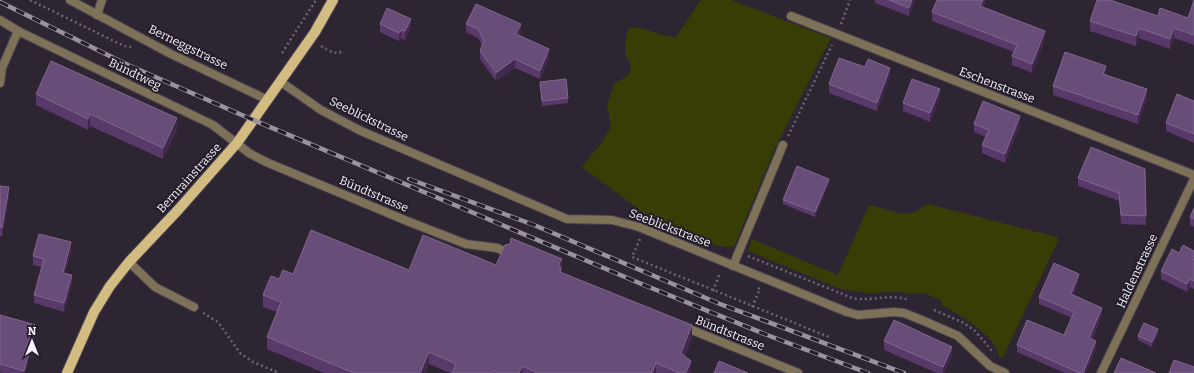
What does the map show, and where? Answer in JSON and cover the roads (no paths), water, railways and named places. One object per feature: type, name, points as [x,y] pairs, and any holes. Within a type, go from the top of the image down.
[{"type":"main road","name":"Bernrainstrasse","points":[[67,373],[94,312],[110,286],[129,262],[178,210],[237,143],[316,32],[333,0]]},
{"type":"street","name":"Berneggstrasse","points":[[70,0],[171,54],[268,100]]},
{"type":"street","points":[[97,14],[102,0]]},
{"type":"street","name":"Eschenstrasse","points":[[791,16],[1194,175]]},
{"type":"street","name":"Bündtweg","points":[[0,20],[18,31],[213,125],[237,143]]},
{"type":"street","points":[[0,84],[2,68],[18,31]]},
{"type":"street","name":"Seeblickstrasse","points":[[281,82],[321,110],[361,131],[567,219],[612,220],[639,227],[847,312],[868,314],[894,312],[924,321],[958,336],[990,366],[1005,373]]},
{"type":"street","name":"Bündtstrasse","points":[[237,143],[249,153],[266,162],[407,221],[466,244],[496,248],[506,252]]},
{"type":"street","points":[[733,266],[783,145]]},
{"type":"street","name":"Haldenstrasse","points":[[1101,373],[1194,179]]},
{"type":"street","points":[[129,262],[155,287],[194,307]]},
{"type":"street","name":"Bündtstrasse","points":[[674,323],[798,373]]},
{"type":"railway","points":[[0,2],[128,65],[244,116],[644,285],[767,335],[868,373]]},
{"type":"railway","points":[[409,179],[534,225],[720,304],[904,373]]}]
